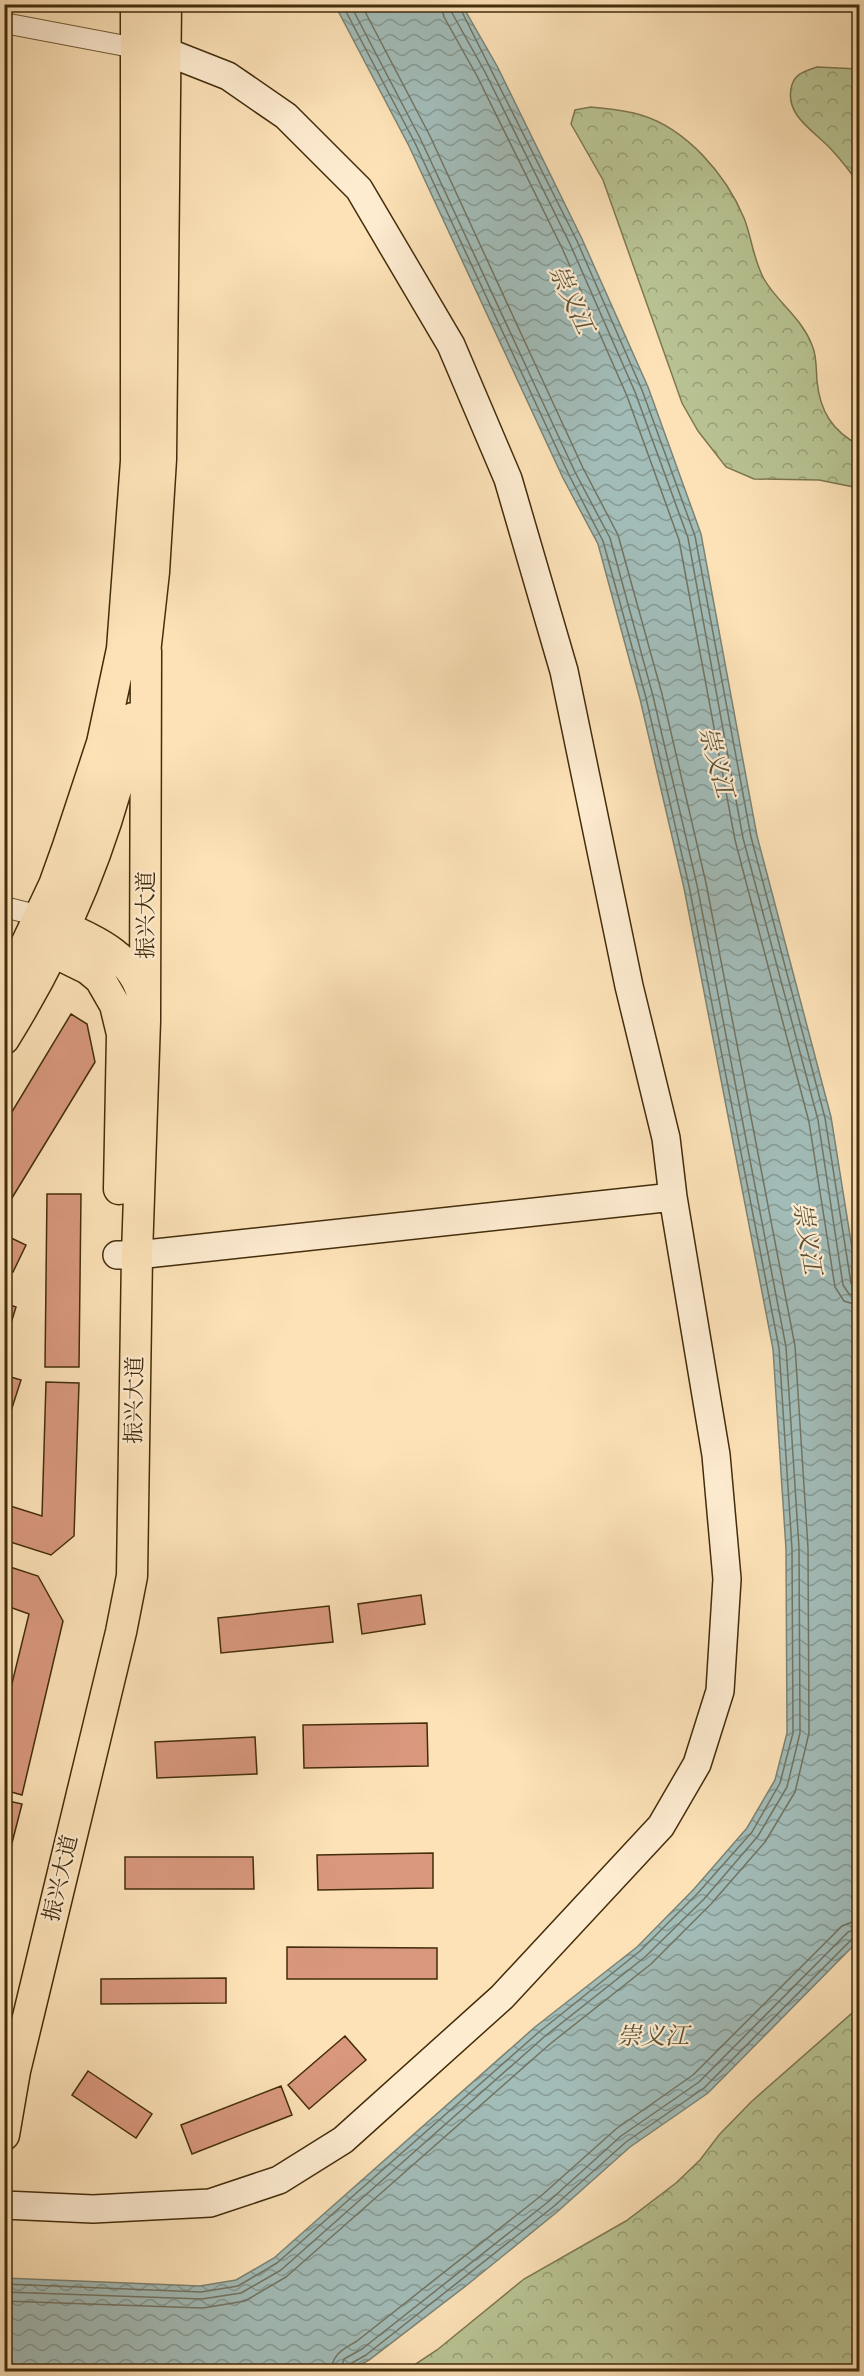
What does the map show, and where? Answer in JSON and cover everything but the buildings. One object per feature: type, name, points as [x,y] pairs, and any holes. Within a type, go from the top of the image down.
[{"type":"main road","points":[[4,1039],[35,989],[68,846],[102,742],[122,649],[136,461],[136,4]]},
{"type":"main road","points":[[4,991],[47,934],[86,876],[127,748],[146,651],[161,459],[167,52],[165,4]]},
{"type":"main road","points":[[4,2205],[93,2209],[210,2203],[279,2180],[344,2140],[502,1997],[661,1826],[697,1764],[720,1691],[727,1579],[716,1455],[673,1197],[666,1138],[629,986],[564,671],[508,479],[451,345],[359,189],[286,116],[228,76],[167,52],[136,48]]},
{"type":"main road","name":"振兴大道","points":[[4,2040],[54,1824],[104,1632],[113,1576],[127,1255],[146,651]]},
{"type":"main road","points":[[47,934],[100,979],[115,1005],[134,1027]]},
{"type":"main road","points":[[127,1255],[673,1197]]},
{"type":"main road","name":"振兴大道","points":[[4,2135],[15,2071],[121,1632],[132,1576],[127,1255]]},
{"type":"street","points":[[4,23],[136,48]]},
{"type":"street","points":[[4,907],[47,934]]},
{"type":"green space","points":[[817,67],[859,69],[859,185],[834,153],[797,115],[793,107],[791,89],[794,80],[800,74]]},
{"type":"green space","points":[[591,107],[641,115],[658,122],[689,142],[716,170],[744,218],[757,264],[764,279],[802,326],[814,349],[817,381],[824,411],[841,433],[859,445],[859,488],[819,480],[754,479],[726,467],[698,431],[682,403],[603,180],[571,124],[575,110]]},
{"type":"green space","points":[[859,2007],[859,2371],[405,2371],[437,2350],[524,2279],[626,2221],[676,2183],[700,2160],[719,2135],[751,2102]]},
{"type":"water","name":"崇义江","points":[[335,5],[462,5],[497,66],[582,239],[648,387],[701,534],[757,836],[831,1117],[860,1298],[859,1940],[708,2093],[630,2147],[557,2212],[467,2285],[369,2360],[349,2371],[5,2371],[5,2278],[200,2286],[236,2280],[274,2258],[535,2027],[637,1947],[694,1889],[747,1828],[775,1780],[787,1733],[786,1549],[773,1349],[684,888],[640,699],[598,544],[563,478],[409,146]]}]
